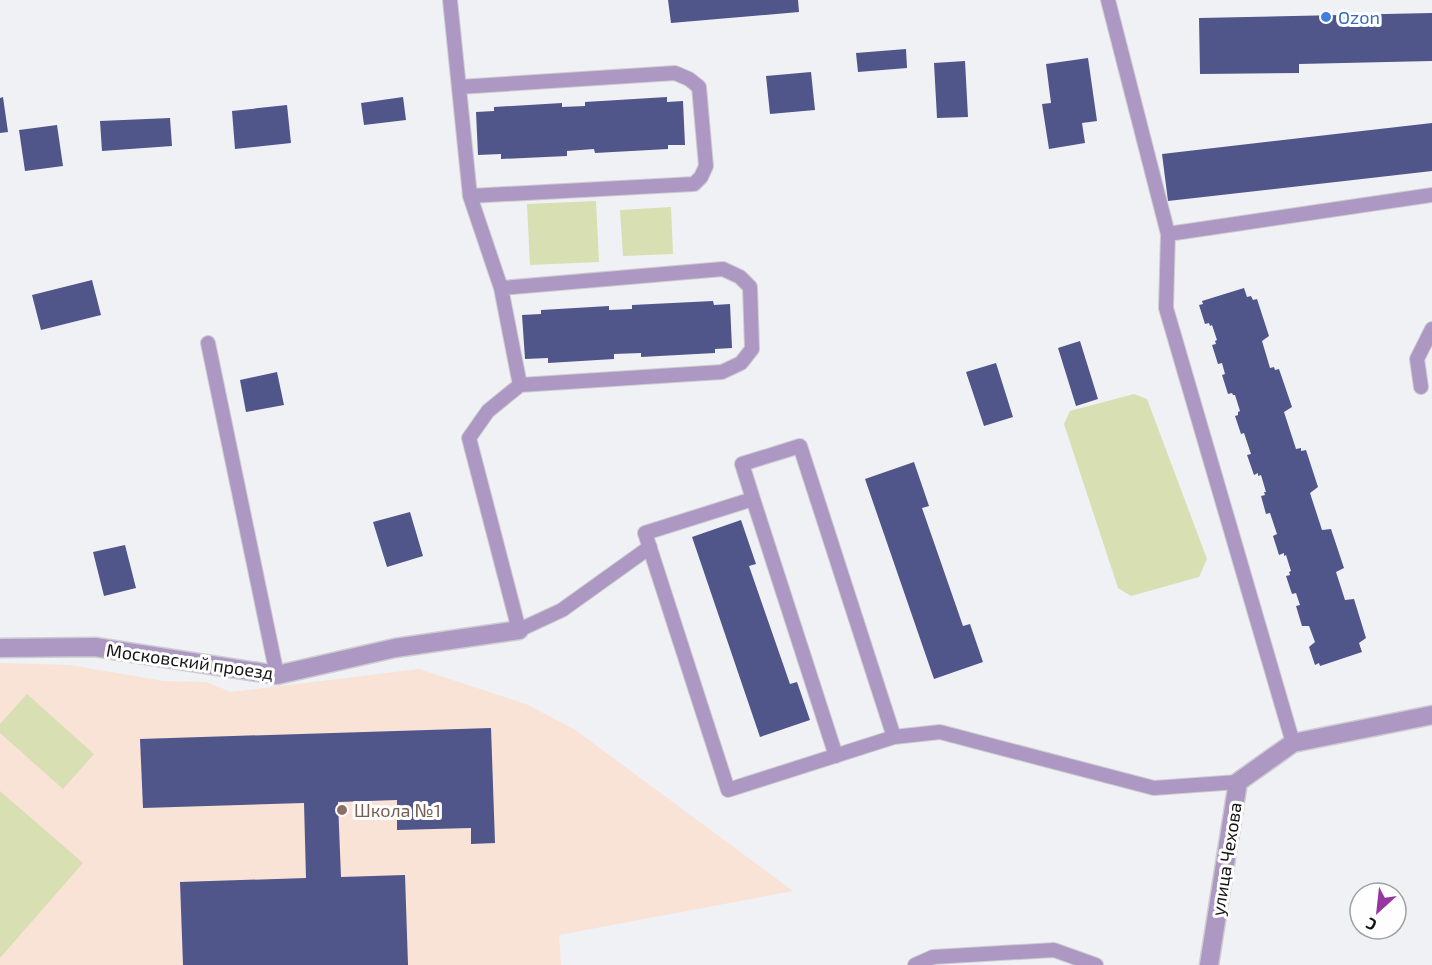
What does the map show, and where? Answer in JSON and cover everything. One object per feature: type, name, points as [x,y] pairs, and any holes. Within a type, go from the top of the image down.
[{"type":"street","name":"Московский проезд","points":[[0,648],[95,647],[277,675],[395,648],[519,630]]},
{"type":"street","name":"улица Чехова","points":[[1209,965],[1238,782],[1293,743],[1432,715]]},
{"type":"lane","points":[[450,0],[470,196],[501,288],[520,385]]},
{"type":"lane","points":[[1107,0],[1168,234],[1166,308],[1293,743]]},
{"type":"lane","points":[[459,87],[675,73],[689,78],[699,87],[706,166],[701,177],[694,184],[470,196]]},
{"type":"lane","points":[[1168,234],[1432,195]]},
{"type":"lane","points":[[501,288],[723,269],[740,277],[750,287],[752,350],[741,363],[722,372],[520,385],[488,411],[469,438],[519,630],[562,610],[650,547]]},
{"type":"lane","points":[[1420,387],[1417,359],[1432,329]]},
{"type":"lane","points":[[208,343],[277,675]]},
{"type":"lane","points":[[836,756],[742,464],[800,446],[894,737]]},
{"type":"lane","points":[[753,499],[645,533],[728,790],[894,737],[940,732],[1154,788],[1238,782]]},
{"type":"lane","points":[[915,965],[933,957],[1054,950],[1096,965]]},
{"type":"shaded area","name":"Школа №1","points":[[0,663],[70,665],[164,681],[206,682],[231,692],[419,669],[526,704],[574,729],[793,891],[559,935],[561,965],[0,965]]},
{"type":"green space","points":[[596,201],[599,262],[530,265],[527,204]]},
{"type":"green space","points":[[671,207],[673,254],[623,256],[620,210]]},
{"type":"green space","points":[[1134,394],[1147,399],[1207,559],[1199,577],[1131,596],[1118,588],[1064,424],[1070,411]]},
{"type":"green space","points":[[27,694],[94,754],[63,789],[0,733],[0,724]]},
{"type":"green space","points":[[0,791],[83,863],[0,958]]},
{"type":"building","points":[[668,0],[798,0],[799,12],[671,23]]},
{"type":"building","points":[[1432,13],[1432,61],[1299,64],[1299,73],[1200,74],[1199,18]]},
{"type":"building","points":[[906,49],[907,68],[858,72],[856,53]]},
{"type":"building","points":[[1088,58],[1097,121],[1082,123],[1085,143],[1049,149],[1042,104],[1051,103],[1046,64]]},
{"type":"building","points":[[965,61],[968,117],[937,118],[934,63]]},
{"type":"building","points":[[811,72],[815,110],[770,114],[766,76]]},
{"type":"building","points":[[3,97],[8,132],[0,133],[0,98]]},
{"type":"building","points":[[403,97],[406,120],[364,125],[361,103]]},
{"type":"building","points":[[667,97],[667,102],[683,101],[685,145],[668,145],[668,149],[595,153],[594,149],[567,151],[567,156],[501,159],[501,154],[478,155],[476,112],[494,111],[494,107],[562,103],[562,107],[585,106],[585,102]]},
{"type":"building","points":[[287,105],[291,143],[235,149],[232,111]]},
{"type":"building","points":[[170,118],[172,146],[102,151],[100,121]]},
{"type":"building","points":[[1432,123],[1432,171],[1168,201],[1162,154]]},
{"type":"building","points":[[57,125],[63,166],[25,171],[19,130]]},
{"type":"building","points":[[92,280],[101,315],[41,330],[32,295]]},
{"type":"building","points":[[1244,288],[1247,297],[1257,299],[1269,336],[1262,341],[1270,368],[1279,369],[1292,407],[1284,412],[1296,449],[1306,450],[1318,487],[1310,493],[1322,530],[1331,529],[1344,568],[1336,572],[1345,600],[1354,599],[1366,638],[1359,643],[1362,652],[1320,666],[1319,663],[1315,665],[1309,647],[1315,642],[1309,626],[1302,626],[1296,606],[1300,605],[1296,593],[1292,594],[1286,576],[1290,575],[1291,571],[1286,555],[1284,556],[1284,553],[1279,555],[1273,536],[1277,534],[1270,513],[1266,514],[1261,496],[1266,492],[1261,475],[1258,476],[1258,473],[1254,475],[1247,455],[1251,454],[1235,416],[1240,411],[1235,395],[1228,394],[1222,375],[1225,374],[1222,363],[1218,364],[1212,345],[1216,344],[1217,340],[1212,325],[1205,324],[1199,305],[1203,304],[1202,301]]},
{"type":"building","points":[[713,301],[714,305],[730,304],[732,348],[715,349],[715,353],[641,357],[641,353],[614,354],[614,359],[548,363],[548,358],[525,359],[522,315],[541,314],[541,310],[609,306],[609,310],[632,309],[632,305]]},
{"type":"building","points":[[1080,341],[1098,399],[1076,406],[1058,348]]},
{"type":"building","points":[[996,363],[1013,417],[984,426],[966,372]]},
{"type":"building","points":[[277,372],[284,405],[246,412],[240,380]]},
{"type":"building","points":[[914,462],[929,506],[922,508],[963,626],[970,624],[983,662],[934,679],[865,479]]},
{"type":"building","points":[[410,512],[423,556],[387,567],[373,522]]},
{"type":"building","points":[[741,520],[756,564],[749,566],[790,684],[797,682],[810,720],[760,737],[692,537]]},
{"type":"building","points":[[125,545],[136,588],[104,596],[93,552]]},
{"type":"building","points":[[491,728],[495,843],[471,844],[471,828],[397,830],[397,800],[338,802],[341,877],[405,875],[408,965],[183,965],[180,882],[306,878],[304,803],[143,808],[140,739]]},
{"type":"place","name":"Ozon","points":[[1326,17]]},
{"type":"place","name":"Школа №1","points":[[342,810]]}]
